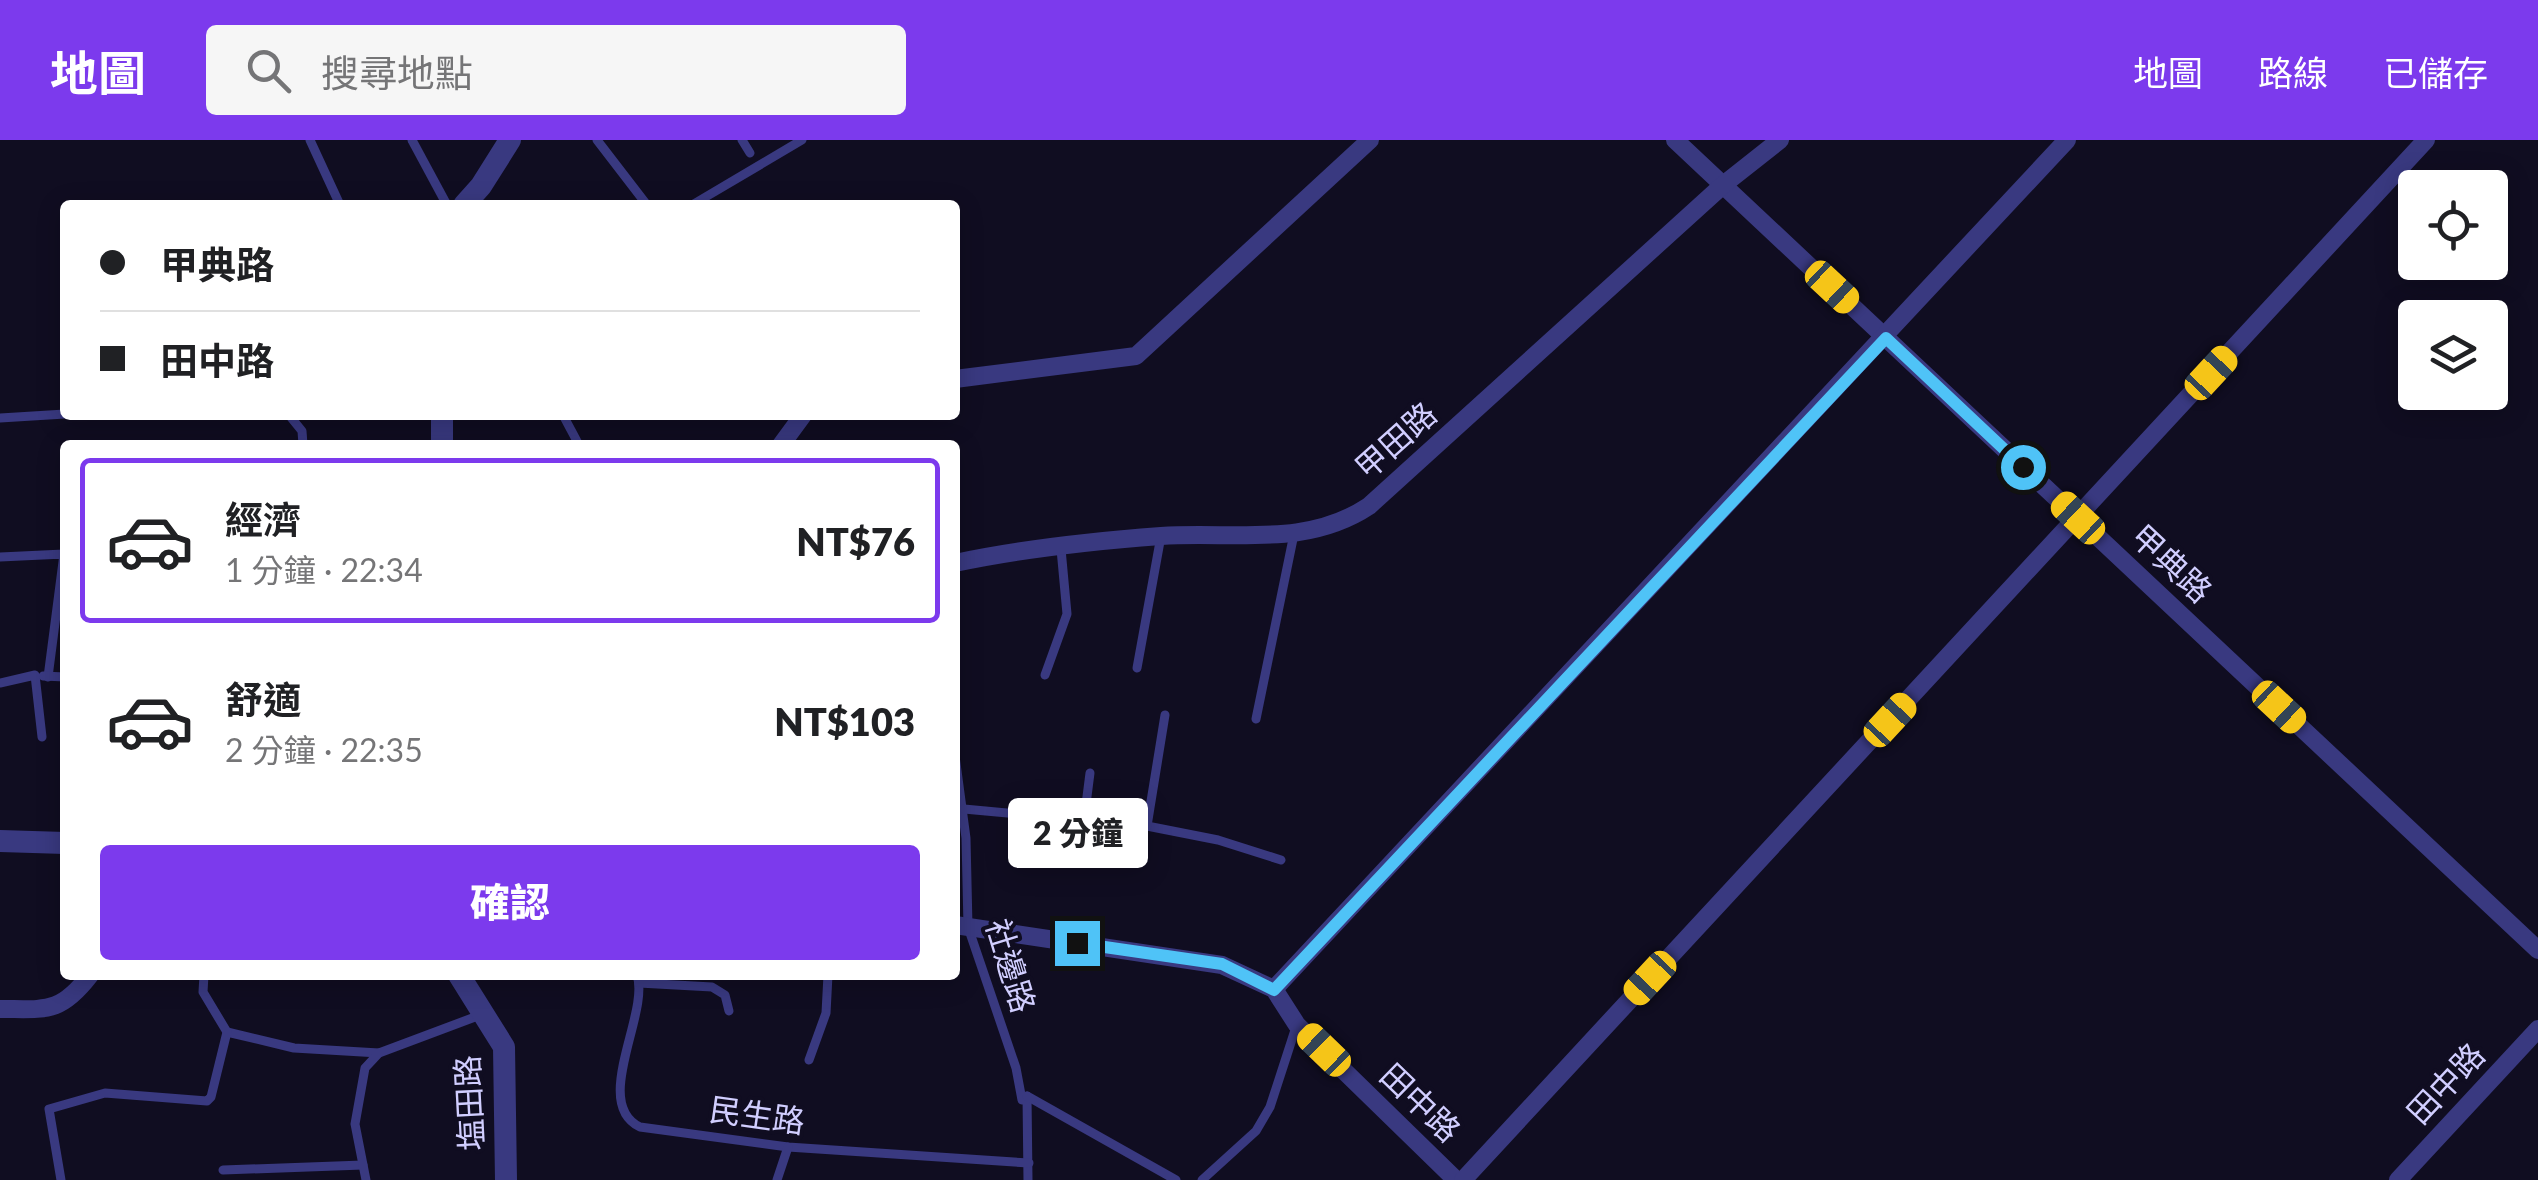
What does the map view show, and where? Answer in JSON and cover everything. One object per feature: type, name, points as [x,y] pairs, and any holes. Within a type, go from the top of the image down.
[{"type":"street","points":[[469,200],[510,140]]},
{"type":"street","points":[[960,378],[1136,356],[1370,140]]},
{"type":"street","name":"甲典路","points":[[1674,140],[2538,950]]},
{"type":"street","name":"甲田路","points":[[960,562],[1162,536],[1324,530],[1369,506],[1723,185],[1780,140]]},
{"type":"street","points":[[961,926],[1222,964],[1274,990],[2067,140]]},
{"type":"street","points":[[1459,1180],[2426,140]]},
{"type":"street","points":[[0,842],[60,843]]},
{"type":"street","points":[[0,1008],[51,1009],[65,1004],[86,980]]},
{"type":"street","name":"塩田路","points":[[462,980],[504,1047],[506,1180]]},
{"type":"street","name":"田中路","points":[[1274,990],[1297,1025],[1459,1180]]},
{"type":"street","name":"田中路","points":[[2398,1180],[2538,1029]]},
{"type":"lane","points":[[310,140],[338,200]]},
{"type":"lane","points":[[412,140],[445,200]]},
{"type":"lane","points":[[597,140],[643,200]]},
{"type":"lane","points":[[742,140],[750,153]]},
{"type":"lane","points":[[700,200],[802,140]]},
{"type":"lane","points":[[0,418],[60,414]]},
{"type":"lane","points":[[1256,719],[1294,534]]},
{"type":"lane","points":[[1137,668],[1162,536]]},
{"type":"lane","points":[[1045,676],[1067,614],[1061,549]]},
{"type":"lane","points":[[0,556],[60,554]]},
{"type":"lane","points":[[48,677],[60,585]]},
{"type":"lane","points":[[35,676],[42,736]]},
{"type":"lane","points":[[0,684],[35,676],[60,677]]},
{"type":"lane","points":[[1147,826],[1164,715]]},
{"type":"lane","points":[[1084,820],[1090,773]]},
{"type":"lane","name":"社邊路","points":[[960,785],[964,809],[961,926],[1016,1068],[1022,1100],[1027,1096]]},
{"type":"lane","points":[[964,809],[1147,826],[1218,840],[1282,860]]},
{"type":"lane","points":[[204,980],[203,992],[227,1032],[294,1048],[379,1053],[484,1014]]},
{"type":"lane","name":"民生路","points":[[638,980],[622,1076],[622,1099],[631,1122],[788,1147],[1029,1163]]},
{"type":"lane","points":[[647,980],[712,987],[724,996],[729,1011]]},
{"type":"lane","points":[[809,1060],[826,1012],[828,980]]},
{"type":"lane","points":[[1202,1180],[1256,1131],[1270,1107],[1297,1025]]},
{"type":"lane","points":[[61,1180],[49,1109],[104,1093],[207,1101],[227,1032]]},
{"type":"lane","points":[[366,1180],[354,1124],[356,1102],[364,1068],[379,1053]]},
{"type":"lane","points":[[1027,1096],[1176,1180]]},
{"type":"lane","name":"社邊路","points":[[1027,1096],[1028,1180]]},
{"type":"lane","points":[[778,1180],[788,1147]]},
{"type":"lane","points":[[223,1170],[296,1175],[364,1165]]},
{"type":"route","points":[[1077,943],[1222,964],[1274,990],[1280,978],[1886,338],[2023,467]]}]
